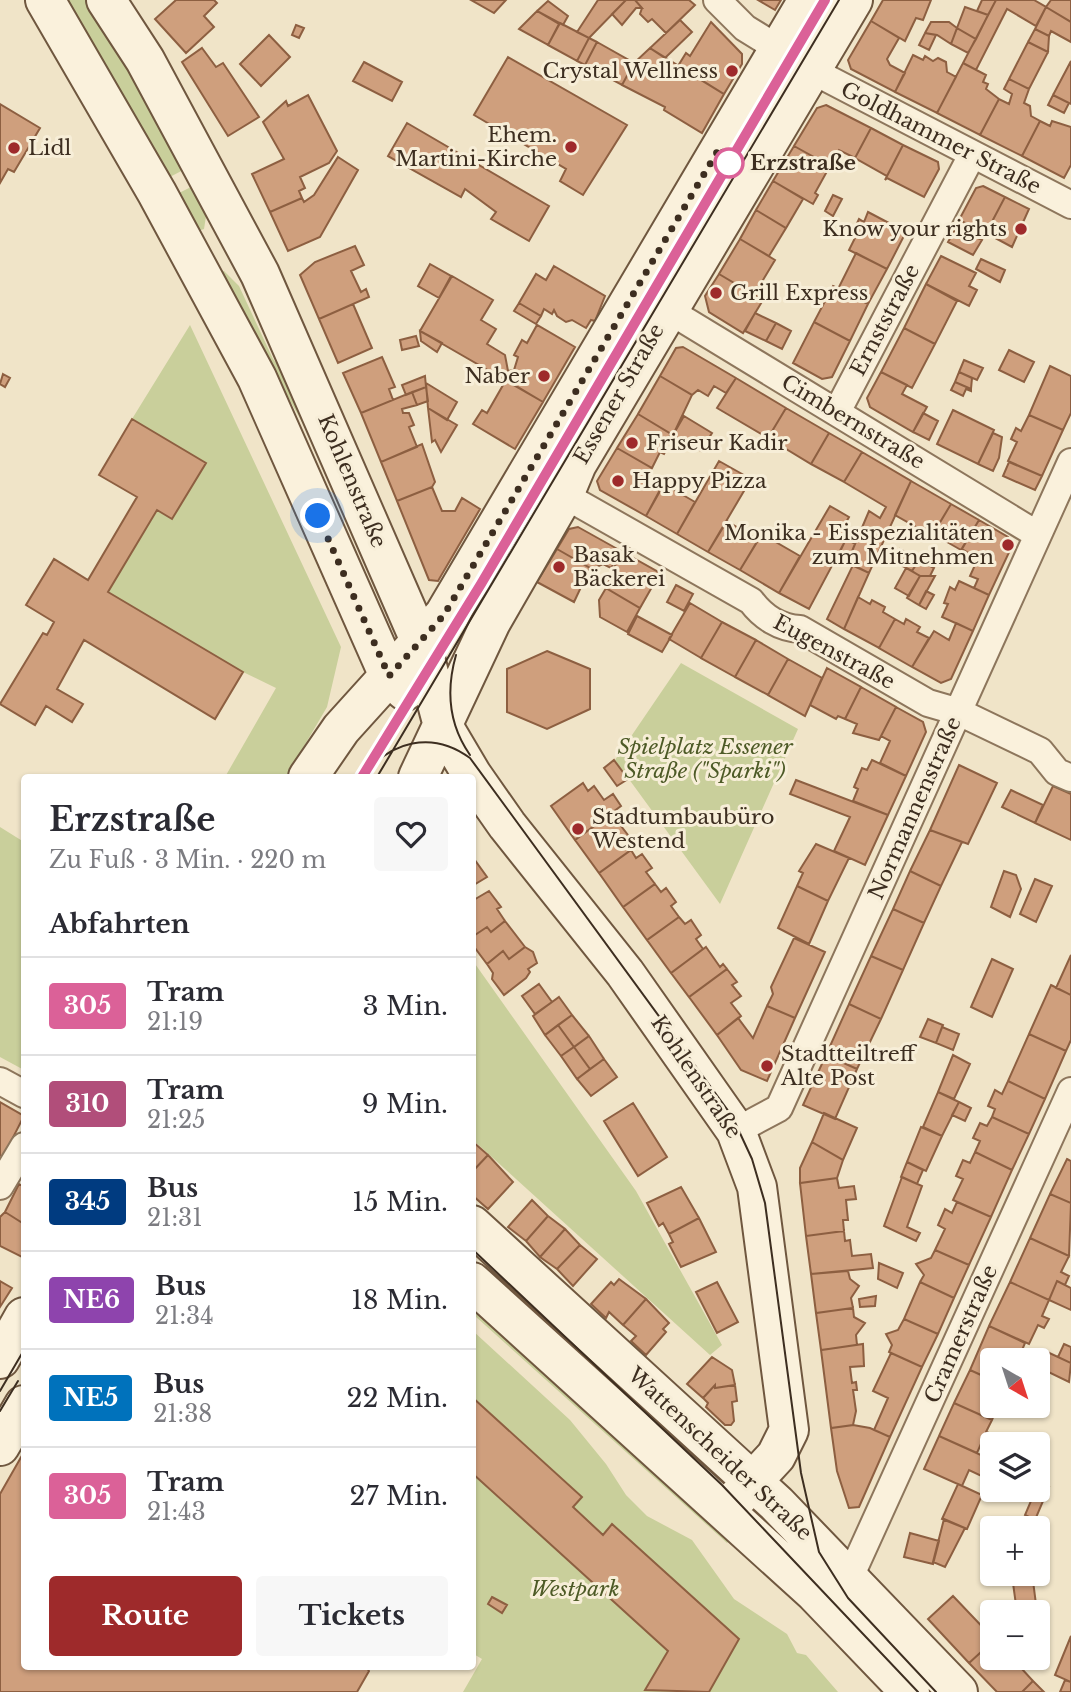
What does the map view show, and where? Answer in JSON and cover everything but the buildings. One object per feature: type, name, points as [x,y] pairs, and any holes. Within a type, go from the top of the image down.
[{"type":"main road","name":"Kohlenstraße","points":[[45,0],[200,269],[257,378],[389,676],[443,726]]},
{"type":"main road","name":"Kohlenstraße","points":[[106,0],[145,60],[244,242],[421,643],[443,726],[471,774]]},
{"type":"main road","name":"Essener Straße","points":[[310,774],[341,729],[444,615],[808,0]]},
{"type":"main road","name":"Essener Straße","points":[[419,774],[491,622],[564,495],[578,464],[853,0]]},
{"type":"main road","points":[[779,48],[811,70]]},
{"type":"main road","points":[[200,269],[244,242]]},
{"type":"main road","name":"Kohlenstraße","points":[[476,781],[507,825],[625,973],[725,1112],[736,1131],[757,1187],[789,1412],[789,1430],[782,1447],[725,1511]]},
{"type":"main road","name":"Wattenscheider Straße","points":[[476,1229],[753,1481],[850,1577],[958,1692]]},
{"type":"main road","name":"Wattenscheider Straße","points":[[476,1286],[816,1593],[910,1692]]},
{"type":"main road","points":[[0,1359],[21,1322]]},
{"type":"main road","points":[[0,1446],[21,1410]]},
{"type":"street","points":[[717,0],[745,28],[779,48]]},
{"type":"street","name":"Goldhammer Straße","points":[[811,70],[1071,205]]},
{"type":"street","name":"Ernststraße","points":[[837,412],[972,155]]},
{"type":"street","name":"Cimbernstraße","points":[[668,310],[1038,535]]},
{"type":"street","name":"Normannenstraße","points":[[736,1131],[779,1108],[1071,462]]},
{"type":"street","name":"Eugenstraße","points":[[564,495],[751,601],[759,612],[786,628],[800,629],[928,703],[959,712],[1040,751],[1057,772],[1071,778]]},
{"type":"street","points":[[0,1081],[21,1092]]},
{"type":"street","name":"Cramerstraße","points":[[850,1577],[1071,1091]]},
{"type":"street","points":[[0,1186],[21,1151]]},
{"type":"green space","points":[[58,0],[91,0],[191,166],[164,180]]},
{"type":"green space","points":[[199,183],[207,210],[204,229],[198,231],[173,196]]},
{"type":"green space","points":[[224,271],[239,286],[273,359],[291,382],[349,525],[306,429],[218,273]]},
{"type":"green space","points":[[190,325],[341,647],[327,707],[288,774],[227,774],[276,688],[243,672],[108,592],[157,510],[132,419]]},
{"type":"green space","name":"Spielplatz Essener Straße (\"Sparki\")","points":[[681,663],[798,729],[720,904],[615,760]]},
{"type":"green space","points":[[0,827],[21,840],[21,1068],[0,1057]]},
{"type":"green space","points":[[476,965],[636,1191],[722,1345],[710,1355],[476,1143]]},
{"type":"green space","points":[[483,1307],[733,1536],[727,1543],[476,1317]]},
{"type":"green space","name":"Westpark","points":[[476,1334],[570,1420],[606,1464],[626,1495],[647,1516],[692,1540],[734,1599],[787,1634],[797,1653],[806,1655],[838,1692],[463,1692],[482,1659],[476,1655]]},
{"type":"tram line","points":[[373,759],[481,584],[825,0]]},
{"type":"tram line","name":"305","points":[[364,774],[481,584],[825,0]]},
{"type":"tram line","points":[[379,774],[839,0]]},
{"type":"tram line","points":[[456,655],[451,681],[451,707],[458,732],[470,755]]},
{"type":"tram line","points":[[365,774],[385,755],[412,744],[441,744],[470,758],[732,1116],[752,1159],[765,1203],[801,1473],[819,1552],[848,1598],[936,1692]]},
{"type":"tram line","points":[[476,1253],[722,1485],[918,1692]]},
{"type":"tram line","points":[[0,1391],[21,1355]]},
{"type":"tram line","points":[[0,1411],[18,1381]]},
{"type":"place","name":"Crystal Wellness","points":[[732,71]]},
{"type":"place","name":"Ehem. Martini-Kirche","points":[[571,147]]},
{"type":"place","name":"Lidl","points":[[14,148]]},
{"type":"place","name":"Erzstraße","points":[[729,163]]},
{"type":"place","name":"Know your rights","points":[[1021,229]]},
{"type":"place","name":"Grill Express","points":[[716,293]]},
{"type":"place","name":"Naber","points":[[544,376]]},
{"type":"place","name":"Friseur Kadir","points":[[632,443]]},
{"type":"place","name":"Happy Pizza","points":[[618,481]]},
{"type":"place","name":"Monika - Eisspezialitäten zum Mitnehmen","points":[[1008,545]]},
{"type":"place","name":"Basak Bäckerei","points":[[559,567]]},
{"type":"place","name":"Stadtumbaubüro Westend","points":[[578,829]]},
{"type":"place","name":"Stadtteiltreff Alte Post","points":[[767,1066]]},
{"type":"route","points":[[318,516],[389,676],[444,615],[720,147],[729,163]]}]
